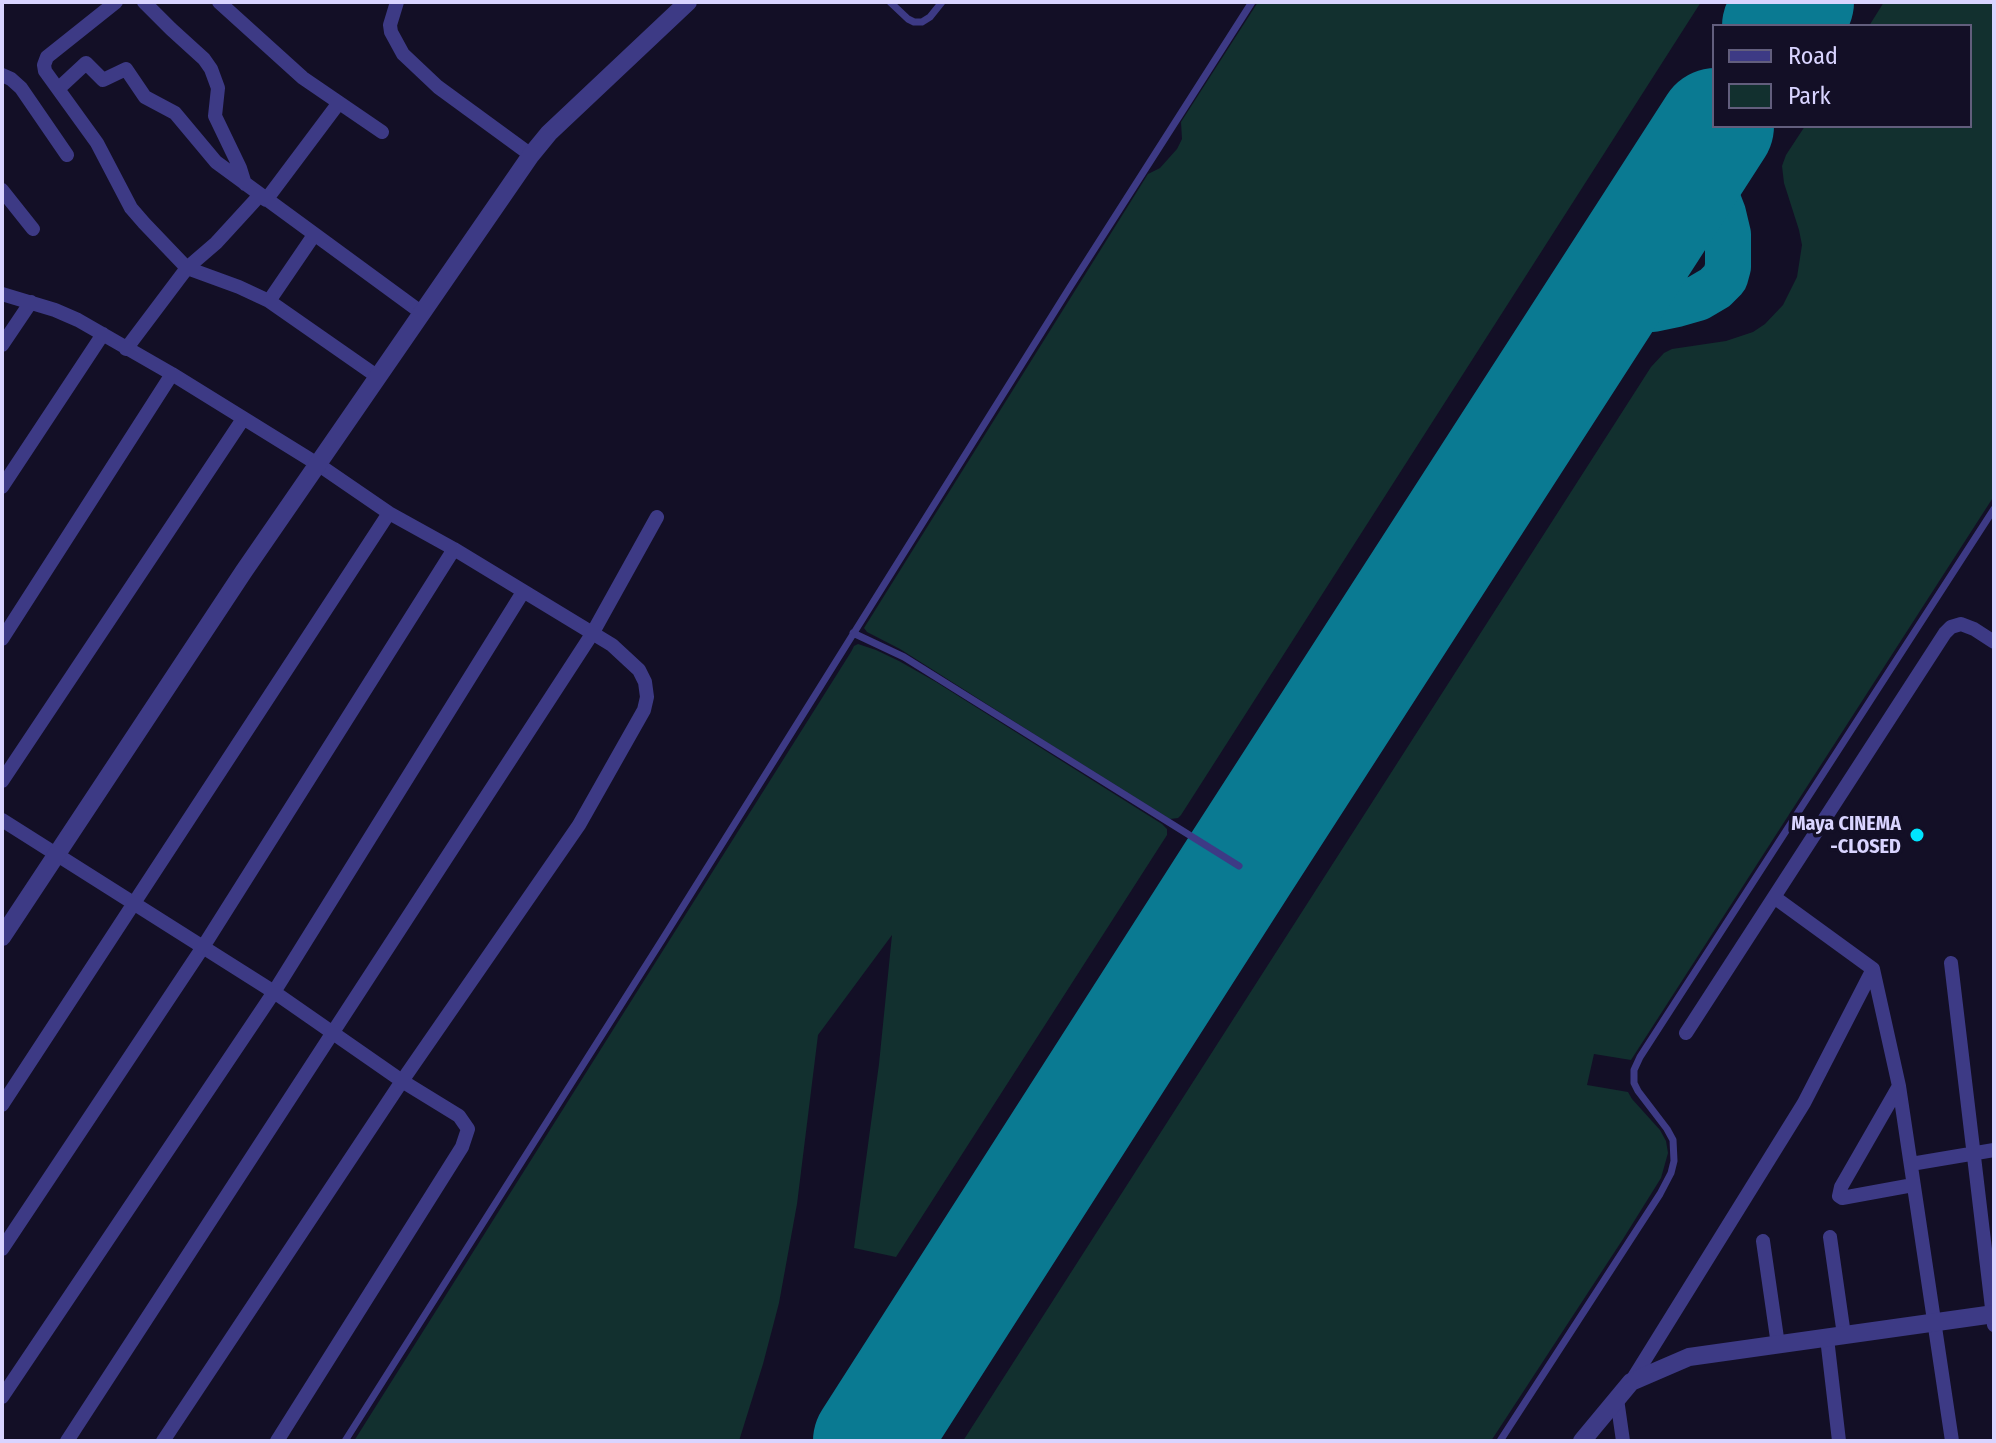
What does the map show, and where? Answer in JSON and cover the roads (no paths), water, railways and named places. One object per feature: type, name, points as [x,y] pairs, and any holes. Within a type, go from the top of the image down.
[{"type":"street","points":[[116,2],[47,57],[44,65],[45,71],[97,143],[131,208],[187,268],[269,301],[378,377]]},
{"type":"street","points":[[144,2],[211,69],[218,88],[215,116],[245,184]]},
{"type":"street","points":[[219,2],[303,78],[382,132]]},
{"type":"street","points":[[397,2],[390,25],[403,54],[438,87],[531,155]]},
{"type":"street","points":[[2,937],[244,571],[531,155],[549,133],[688,2]]},
{"type":"street","points":[[58,89],[86,63],[103,80],[126,69],[145,97],[175,113],[216,162],[422,313]]},
{"type":"street","points":[[2,75],[21,88],[67,155]]},
{"type":"street","points":[[126,349],[187,268],[263,198],[338,104]]},
{"type":"street","points":[[2,190],[33,229]]},
{"type":"street","points":[[269,301],[314,235]]},
{"type":"street","points":[[2,294],[55,310],[172,374],[319,465],[389,513],[612,645],[639,670],[645,682],[647,697],[644,710],[579,825],[402,1081],[163,1441]]},
{"type":"street","points":[[2,345],[31,302]]},
{"type":"street","points":[[2,487],[103,334]]},
{"type":"street","points":[[2,639],[172,374]]},
{"type":"street","points":[[2,781],[243,419]]},
{"type":"street","points":[[2,1105],[389,513]]},
{"type":"street","points":[[67,1441],[592,634],[657,517]]},
{"type":"street","points":[[2,1249],[203,947],[454,549]]},
{"type":"street","points":[[2,1397],[274,992],[523,592]]},
{"type":"street","points":[[1686,1033],[1945,633],[1961,624],[1994,642]]},
{"type":"street","points":[[2,820],[274,992],[402,1081],[459,1116],[468,1129],[462,1147],[277,1441]]},
{"type":"street","points":[[1774,897],[1873,969],[1899,1086],[1952,1441]]},
{"type":"street","points":[[1631,1382],[1689,1357],[1993,1318],[1951,963]]},
{"type":"street","points":[[1582,1441],[1631,1382],[1804,1103],[1873,969]]},
{"type":"street","points":[[1899,1086],[1839,1196],[1842,1198],[1913,1185]]},
{"type":"street","points":[[1911,1164],[1994,1150]]},
{"type":"street","points":[[1830,1237],[1839,1441]]},
{"type":"street","points":[[1763,1241],[1778,1345]]},
{"type":"street","points":[[1617,1399],[1623,1441]]},
{"type":"lane","points":[[890,2],[914,22],[930,17],[942,2]]},
{"type":"lane","points":[[345,1441],[1252,2]]},
{"type":"lane","points":[[1500,1441],[1671,1173],[1673,1140],[1635,1088],[1633,1078],[1637,1063],[1994,509]]},
{"type":"lane","points":[[853,633],[904,657],[1239,866]]},
{"type":"place","name":"Maya CINEMA -CLOSED","points":[[1917,835]]}]
